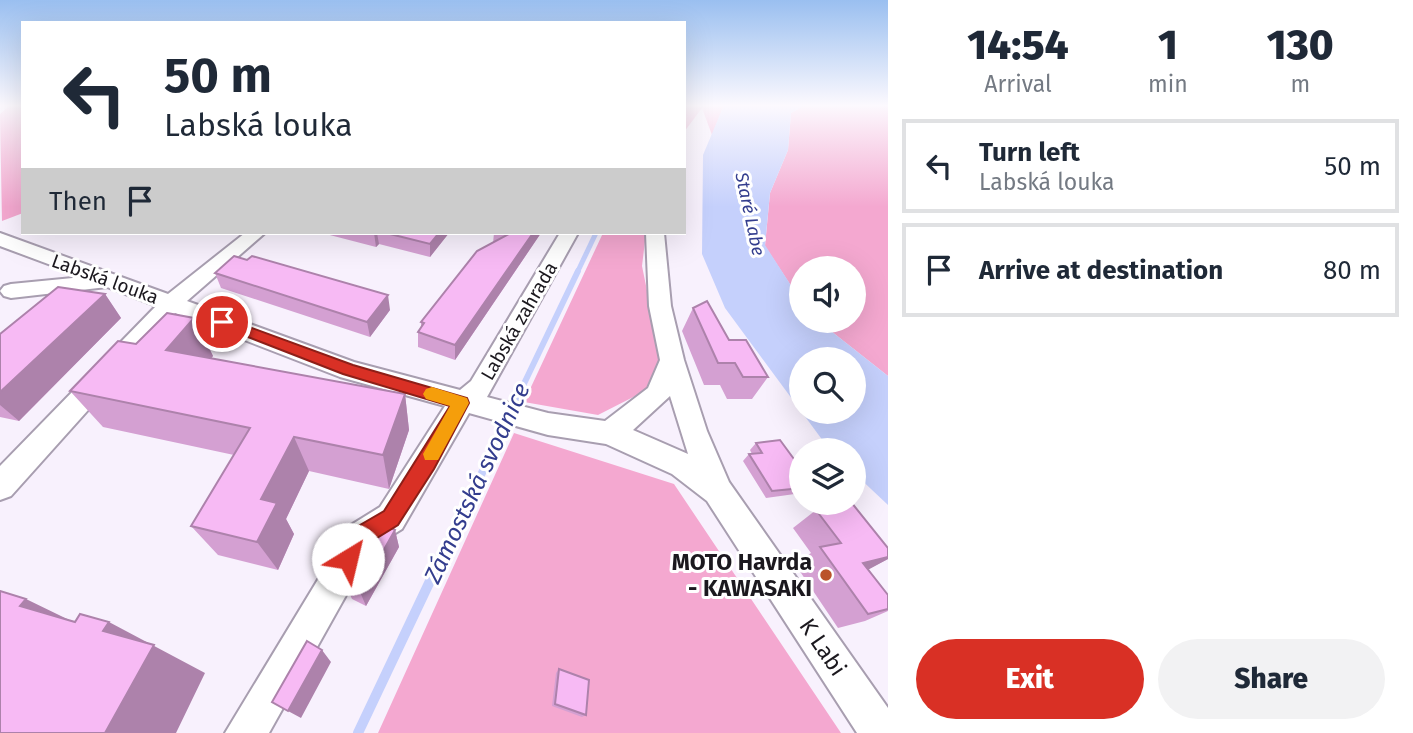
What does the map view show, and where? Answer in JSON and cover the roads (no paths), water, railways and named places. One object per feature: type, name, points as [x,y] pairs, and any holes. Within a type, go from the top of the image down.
[{"type":"street","points":[[172,302],[254,235]]},
{"type":"street","name":"Labská zahrada","points":[[461,403],[480,388],[568,235]]},
{"type":"street","name":"K Labi","points":[[655,235],[660,306],[672,360],[693,430],[718,491],[881,733]]},
{"type":"street","name":"Labská louka","points":[[0,239],[349,370],[461,403],[533,420],[610,433]]},
{"type":"street","points":[[11,291],[108,281]]},
{"type":"street","name":"Labská louka","points":[[0,486],[172,302]]},
{"type":"street","points":[[610,433],[658,394],[672,360]]},
{"type":"street","points":[[246,733],[362,536],[391,518],[427,463],[461,403]]},
{"type":"street","name":"K Labi","points":[[610,433],[682,465],[718,491]]},
{"type":"water","name":"Staré Labe","points":[[710,139],[789,139],[788,150],[770,193],[765,245],[789,282],[789,333],[833,333],[851,347],[789,347],[789,395],[725,308],[702,254],[703,155]]},
{"type":"water","points":[[866,359],[888,376],[888,505],[866,484],[866,438],[821,438],[811,424],[866,424]]},
{"type":"waterway","name":"Zámostská svodnice","points":[[577,273],[595,235]]},
{"type":"waterway","name":"Zámostská svodnice","points":[[520,392],[578,271]]},
{"type":"waterway","name":"Zámostská svodnice","points":[[449,543],[521,390]]},
{"type":"waterway","name":"Zámostská svodnice","points":[[358,733],[449,541]]},
{"type":"place","name":"MOTO Havrda - KAWASAKI","points":[[826,575]]}]
